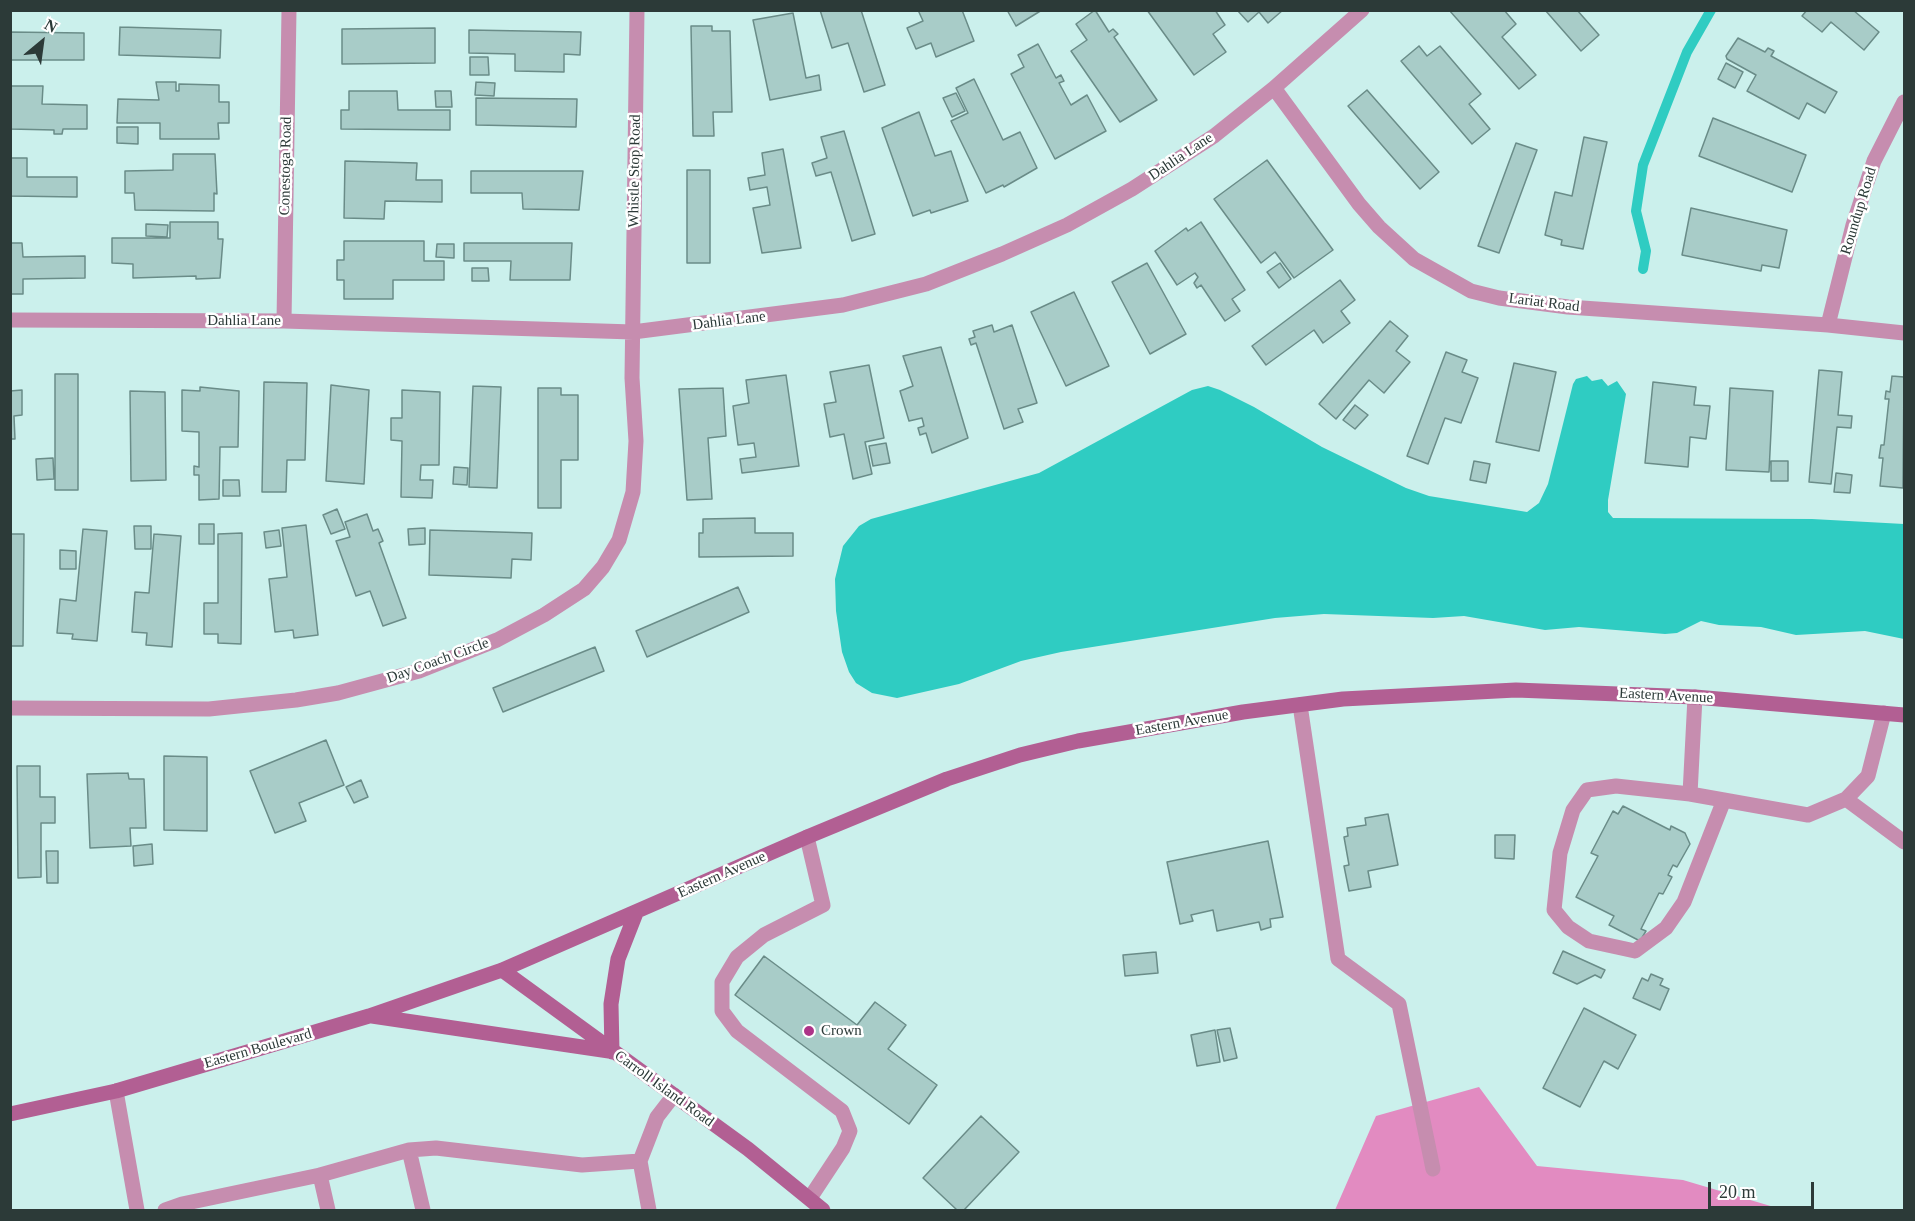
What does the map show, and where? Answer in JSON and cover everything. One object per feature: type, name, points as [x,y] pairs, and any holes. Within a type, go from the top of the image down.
[{"type":"main road","name":"Eastern Avenue","points":[[502,970],[636,914],[807,837],[947,779],[1020,755],[1090,739],[1243,712],[1343,699],[1516,690],[1695,697],[1905,715]]},
{"type":"main road","points":[[369,1016],[612,1052],[611,1004],[618,959],[636,914]]},
{"type":"main road","name":"Carroll Island Road","points":[[502,970],[674,1095],[824,1210]]},
{"type":"main road","name":"Eastern Boulevard","points":[[10,1114],[116,1090],[369,1016],[502,970]]},
{"type":"street","name":"Conestoga Road","points":[[284,321],[289,10]]},
{"type":"street","name":"Whistle Stop Road","points":[[633,332],[637,10]]},
{"type":"street","name":"Dahlia Lane","points":[[10,320],[284,321],[633,332],[843,305],[926,284],[1034,240],[1132,189],[1214,136],[1274,88],[1362,10]]},
{"type":"street","name":"Lariat Road","points":[[1274,88],[1359,204],[1379,226],[1414,259],[1463,287],[1499,298],[1568,307],[1828,325],[1905,333]]},
{"type":"street","name":"Roundup Road","points":[[1828,325],[1853,225],[1874,161],[1905,102]]},
{"type":"street","name":"Day Coach Circle","points":[[10,708],[209,709],[338,693],[420,672],[497,640],[544,615],[584,589],[603,567],[627,518],[633,492],[636,441],[632,378],[633,332]]},
{"type":"street","points":[[1690,794],[1695,697]]},
{"type":"street","points":[[1300,705],[1338,959],[1399,1004],[1433,1169]]},
{"type":"street","points":[[1724,800],[1684,902],[1666,928],[1635,951],[1589,941],[1568,927],[1554,910],[1560,853],[1573,810],[1587,790],[1616,786],[1690,794],[1724,800],[1808,815],[1846,799],[1868,776],[1884,713]]},
{"type":"street","points":[[1846,799],[1905,842]]},
{"type":"street","points":[[807,837],[823,905],[764,935],[737,957],[722,982],[722,1011],[737,1031],[842,1111],[850,1131],[843,1148],[810,1198]]},
{"type":"street","points":[[116,1090],[137,1210]]},
{"type":"street","points":[[649,1210],[640,1161],[657,1117],[674,1095]]},
{"type":"street","points":[[165,1210],[182,1204],[320,1175],[409,1150],[436,1148],[582,1165],[640,1161]]},
{"type":"street","points":[[409,1150],[423,1210]]},
{"type":"street","points":[[320,1175],[328,1210]]},
{"type":"shaded area","points":[[1479,1087],[1537,1166],[1683,1180],[1784,1210],[1335,1210],[1376,1116]]},
{"type":"water","points":[[1587,376],[1592,381],[1602,379],[1608,386],[1617,381],[1626,394],[1608,500],[1608,512],[1613,518],[1812,519],[1904,524],[1904,639],[1865,631],[1796,635],[1761,627],[1719,625],[1701,621],[1677,633],[1665,634],[1579,627],[1545,630],[1464,616],[1433,618],[1324,614],[1275,618],[1061,652],[1021,661],[959,684],[897,698],[872,693],[856,683],[849,672],[842,652],[836,611],[835,579],[843,546],[859,526],[871,519],[1039,473],[1192,390],[1208,386],[1220,390],[1322,447],[1406,488],[1429,496],[1527,512],[1539,503],[1548,484],[1573,384],[1576,379]]},
{"type":"building","points":[[820,10],[861,10],[885,85],[864,92],[848,43],[832,48]]},
{"type":"building","points":[[918,10],[962,10],[974,41],[936,57],[931,43],[916,49],[907,28],[923,21]]},
{"type":"building","points":[[1007,10],[1042,10],[1016,26]]},
{"type":"building","points":[[1095,10],[1109,32],[1113,29],[1118,34],[1114,37],[1157,100],[1120,122],[1071,51],[1087,40],[1076,24]]},
{"type":"building","points":[[1147,10],[1215,10],[1225,25],[1213,34],[1226,52],[1194,75]]},
{"type":"building","points":[[1237,10],[1283,10],[1268,23],[1259,12],[1248,22]]},
{"type":"building","points":[[1449,10],[1504,10],[1516,24],[1502,37],[1536,75],[1519,89]]},
{"type":"building","points":[[1545,10],[1577,10],[1599,35],[1581,51]]},
{"type":"building","points":[[1807,10],[1853,10],[1879,32],[1864,50],[1831,22],[1822,32],[1802,16]]},
{"type":"building","points":[[793,13],[806,78],[819,75],[821,90],[770,100],[753,20]]},
{"type":"building","points":[[691,26],[712,26],[712,31],[730,31],[732,112],[713,112],[714,136],[693,136]]},
{"type":"building","points":[[120,27],[221,30],[220,58],[119,55]]},
{"type":"building","points":[[435,28],[435,63],[342,64],[342,29]]},
{"type":"building","points":[[469,30],[581,32],[580,55],[564,54],[564,72],[515,71],[515,54],[469,53]]},
{"type":"building","points":[[10,32],[84,33],[84,60],[10,60]]},
{"type":"building","points":[[1738,38],[1765,52],[1768,48],[1774,51],[1771,56],[1837,92],[1825,113],[1807,103],[1799,119],[1747,91],[1756,75],[1727,59],[1726,56]]},
{"type":"building","points":[[1038,44],[1056,78],[1061,75],[1064,81],[1059,83],[1071,105],[1087,95],[1106,131],[1055,159],[1011,74],[1024,67],[1018,55]]},
{"type":"building","points":[[1419,46],[1427,56],[1440,46],[1481,94],[1469,104],[1490,129],[1472,144],[1401,61]]},
{"type":"building","points":[[470,57],[488,57],[489,75],[470,75]]},
{"type":"building","points":[[1726,63],[1743,72],[1735,88],[1718,79]]},
{"type":"building","points":[[974,79],[1003,140],[1020,132],[1037,168],[1004,187],[1003,185],[986,193],[951,121],[968,113],[956,88]]},
{"type":"building","points":[[156,82],[176,82],[176,91],[179,91],[179,84],[219,85],[219,102],[229,102],[229,123],[218,123],[219,139],[160,139],[160,123],[117,123],[118,99],[159,100]]},
{"type":"building","points":[[476,82],[495,83],[494,96],[475,95]]},
{"type":"building","points":[[10,86],[43,86],[42,104],[87,105],[87,129],[63,129],[62,134],[54,134],[54,130],[10,129]]},
{"type":"building","points":[[1367,90],[1439,172],[1420,189],[1348,106]]},
{"type":"building","points":[[349,91],[397,91],[398,110],[450,110],[450,130],[341,129],[341,110],[349,110]]},
{"type":"building","points":[[435,91],[451,91],[452,107],[436,107]]},
{"type":"building","points":[[956,93],[965,111],[952,117],[943,98]]},
{"type":"building","points":[[476,98],[577,99],[576,127],[476,125]]},
{"type":"building","points":[[919,112],[935,156],[951,151],[968,201],[931,213],[930,210],[913,216],[882,128]]},
{"type":"building","points":[[1713,118],[1806,155],[1792,192],[1699,156]]},
{"type":"building","points":[[117,127],[138,127],[138,144],[117,143]]},
{"type":"building","points":[[844,131],[875,234],[852,241],[831,172],[816,176],[812,163],[827,158],[821,137]]},
{"type":"building","points":[[1584,137],[1607,142],[1583,249],[1561,245],[1562,240],[1545,235],[1555,192],[1572,196]]},
{"type":"building","points":[[1516,143],[1537,150],[1499,253],[1478,246]]},
{"type":"building","points":[[783,149],[801,248],[762,253],[753,208],[770,205],[767,187],[750,190],[748,178],[765,175],[762,153]]},
{"type":"building","points":[[173,154],[215,154],[217,194],[214,193],[214,211],[135,210],[134,193],[125,193],[125,171],[173,170]]},
{"type":"building","points":[[10,158],[27,158],[27,177],[77,177],[77,197],[10,196]]},
{"type":"building","points":[[1267,160],[1333,250],[1294,278],[1275,252],[1261,263],[1214,199]]},
{"type":"building","points":[[345,161],[417,163],[416,180],[442,180],[442,202],[385,201],[384,219],[344,218]]},
{"type":"building","points":[[687,170],[710,170],[710,263],[687,263]]},
{"type":"building","points":[[471,171],[583,171],[579,210],[523,209],[522,193],[471,193]]},
{"type":"building","points":[[1691,208],[1787,230],[1779,268],[1762,265],[1761,271],[1682,255]]},
{"type":"building","points":[[170,222],[218,222],[218,239],[223,239],[220,278],[196,279],[196,276],[133,278],[133,264],[112,263],[112,238],[170,238]]},
{"type":"building","points":[[1201,222],[1245,290],[1232,299],[1240,311],[1225,321],[1201,285],[1197,288],[1194,283],[1198,277],[1195,273],[1177,285],[1155,251],[1186,228],[1188,231]]},
{"type":"building","points":[[146,224],[168,225],[167,237],[146,236]]},
{"type":"building","points":[[344,241],[424,241],[424,261],[444,261],[444,280],[393,280],[393,299],[344,299],[344,280],[337,280],[337,260],[344,260]]},
{"type":"building","points":[[10,243],[22,243],[23,257],[85,256],[85,278],[23,279],[23,294],[10,294]]},
{"type":"building","points":[[464,243],[572,243],[570,280],[510,280],[511,261],[464,261]]},
{"type":"building","points":[[437,244],[454,244],[454,258],[436,257]]},
{"type":"building","points":[[1147,263],[1186,334],[1150,354],[1112,282]]},
{"type":"building","points":[[1280,263],[1291,279],[1279,288],[1267,272]]},
{"type":"building","points":[[472,268],[488,268],[489,281],[472,281]]},
{"type":"building","points":[[1340,280],[1355,300],[1341,311],[1350,323],[1323,343],[1314,330],[1266,365],[1252,346]]},
{"type":"building","points":[[1074,292],[1109,366],[1066,386],[1031,312]]},
{"type":"building","points":[[1390,321],[1408,336],[1396,351],[1410,362],[1384,393],[1369,380],[1336,419],[1319,404]]},
{"type":"building","points":[[992,325],[994,332],[1012,325],[1037,403],[1018,409],[1023,422],[1004,429],[976,343],[971,345],[969,339],[975,337],[973,331]]},
{"type":"building","points":[[941,347],[968,438],[932,453],[926,433],[920,435],[918,428],[924,426],[922,418],[909,421],[900,391],[913,386],[903,356]]},
{"type":"building","points":[[1446,352],[1467,360],[1462,372],[1478,378],[1461,423],[1445,418],[1428,464],[1407,456]]},
{"type":"building","points":[[1514,363],[1556,372],[1539,451],[1496,442]]},
{"type":"building","points":[[869,365],[884,438],[865,442],[872,474],[853,479],[844,434],[830,437],[824,404],[836,402],[830,372]]},
{"type":"building","points":[[1819,370],[1842,372],[1838,415],[1852,416],[1851,428],[1837,427],[1831,484],[1809,482]]},
{"type":"building","points":[[55,374],[78,374],[78,490],[55,490]]},
{"type":"building","points":[[786,375],[799,466],[742,473],[740,459],[756,457],[754,443],[738,445],[733,406],[749,403],[746,380]]},
{"type":"building","points":[[1892,376],[1904,377],[1903,488],[1880,486],[1883,458],[1879,458],[1881,445],[1884,445],[1889,399],[1885,399],[1886,391],[1890,392]]},
{"type":"building","points":[[264,382],[307,383],[305,460],[287,460],[286,492],[262,492]]},
{"type":"building","points":[[1653,382],[1696,387],[1694,405],[1710,406],[1706,439],[1690,437],[1688,467],[1645,463]]},
{"type":"building","points":[[331,385],[369,390],[364,484],[326,481]]},
{"type":"building","points":[[473,386],[501,387],[497,488],[469,487]]},
{"type":"building","points":[[200,387],[239,391],[238,447],[220,447],[219,499],[199,500],[199,475],[194,475],[194,466],[199,467],[199,432],[182,431],[182,390],[200,391]]},
{"type":"building","points":[[538,388],[561,388],[561,395],[578,395],[578,460],[561,460],[561,508],[538,508]]},
{"type":"building","points":[[723,388],[726,436],[708,438],[712,499],[687,500],[679,389]]},
{"type":"building","points":[[1730,388],[1773,391],[1769,472],[1726,470]]},
{"type":"building","points":[[22,390],[22,415],[14,416],[15,439],[10,439],[10,391]]},
{"type":"building","points":[[402,390],[440,392],[439,465],[421,465],[420,480],[433,480],[432,498],[401,497],[402,441],[391,440],[391,418],[402,418]]},
{"type":"building","points":[[130,391],[165,392],[166,480],[131,481]]},
{"type":"building","points":[[1355,405],[1368,415],[1355,429],[1343,420]]},
{"type":"building","points":[[886,443],[890,463],[873,466],[869,446]]},
{"type":"building","points":[[53,458],[54,479],[37,480],[36,459]]},
{"type":"building","points":[[1474,461],[1490,464],[1486,483],[1470,480]]},
{"type":"building","points":[[1771,461],[1788,461],[1788,481],[1771,481]]},
{"type":"building","points":[[454,467],[468,468],[467,485],[453,484]]},
{"type":"building","points":[[1836,473],[1852,475],[1850,493],[1834,492]]},
{"type":"building","points":[[223,480],[239,480],[240,496],[223,496]]},
{"type":"building","points":[[337,509],[345,529],[331,534],[323,515]]},
{"type":"building","points":[[367,514],[373,531],[378,529],[383,541],[379,543],[406,618],[383,626],[370,591],[356,596],[336,541],[350,537],[345,522]]},
{"type":"building","points":[[755,518],[755,533],[793,533],[793,556],[699,557],[699,533],[703,533],[703,519]]},
{"type":"building","points":[[199,524],[214,524],[214,544],[199,544]]},
{"type":"building","points":[[306,525],[318,635],[294,638],[293,630],[275,632],[269,579],[287,577],[282,528]]},
{"type":"building","points":[[134,526],[151,526],[151,549],[135,549]]},
{"type":"building","points":[[425,528],[425,544],[409,545],[408,529]]},
{"type":"building","points":[[83,529],[107,531],[97,641],[72,639],[73,634],[57,633],[60,599],[76,601]]},
{"type":"building","points":[[279,530],[281,546],[266,548],[264,532]]},
{"type":"building","points":[[430,530],[532,533],[531,560],[512,559],[511,578],[429,575]]},
{"type":"building","points":[[242,533],[241,644],[218,643],[218,634],[204,634],[204,603],[218,603],[218,534]]},
{"type":"building","points":[[10,534],[24,534],[23,646],[10,646]]},
{"type":"building","points":[[154,534],[181,536],[172,647],[146,645],[147,633],[132,632],[135,592],[149,593]]},
{"type":"building","points":[[60,550],[76,551],[76,569],[60,569]]},
{"type":"building","points":[[738,587],[749,612],[647,657],[636,631]]},
{"type":"building","points":[[595,647],[604,671],[503,712],[493,688]]},
{"type":"building","points":[[326,740],[344,785],[299,803],[306,821],[275,833],[250,771]]},
{"type":"building","points":[[164,756],[207,757],[207,831],[164,830]]},
{"type":"building","points":[[17,766],[40,766],[40,797],[55,797],[55,823],[41,823],[41,877],[18,878]]},
{"type":"building","points":[[128,773],[129,779],[144,779],[146,828],[130,828],[131,846],[90,848],[87,774]]},
{"type":"building","points":[[361,780],[368,797],[354,803],[346,787]]},
{"type":"building","points":[[1623,806],[1670,830],[1671,826],[1685,833],[1690,844],[1677,867],[1673,865],[1668,875],[1672,877],[1663,894],[1659,893],[1641,929],[1646,931],[1640,941],[1609,925],[1614,916],[1576,897],[1598,856],[1591,853],[1613,811],[1618,814]]},
{"type":"building","points":[[1388,814],[1398,865],[1368,871],[1371,887],[1349,891],[1344,866],[1349,865],[1344,837],[1348,836],[1347,828],[1366,825],[1365,818]]},
{"type":"building","points":[[1495,835],[1515,835],[1514,859],[1495,858]]},
{"type":"building","points":[[1268,841],[1283,917],[1270,919],[1271,927],[1261,930],[1259,922],[1217,931],[1213,910],[1191,915],[1193,921],[1180,924],[1167,862]]},
{"type":"building","points":[[152,844],[153,864],[134,866],[133,846]]},
{"type":"building","points":[[46,851],[58,851],[58,883],[47,883]]},
{"type":"building","points":[[1563,951],[1605,970],[1601,978],[1595,975],[1577,984],[1553,973]]},
{"type":"building","points":[[1156,952],[1158,973],[1125,976],[1123,955]]},
{"type":"building","points":[[764,956],[857,1025],[875,1002],[906,1025],[888,1049],[937,1085],[909,1124],[735,995]]},
{"type":"building","points":[[1651,974],[1663,979],[1660,985],[1669,989],[1660,1010],[1633,998],[1642,978],[1648,981]]},
{"type":"building","points":[[1584,1008],[1636,1035],[1618,1069],[1604,1061],[1580,1107],[1543,1088]]},
{"type":"building","points":[[1230,1028],[1237,1058],[1224,1061],[1217,1030]]},
{"type":"building","points":[[1215,1030],[1220,1062],[1197,1066],[1191,1035]]},
{"type":"building","points":[[981,1116],[1019,1152],[964,1210],[957,1210],[923,1178]]},
{"type":"waterway","points":[[1643,269],[1646,251],[1636,211],[1643,165],[1687,52],[1711,10]]},
{"type":"place","name":"Crown","points":[[809,1031]]}]
